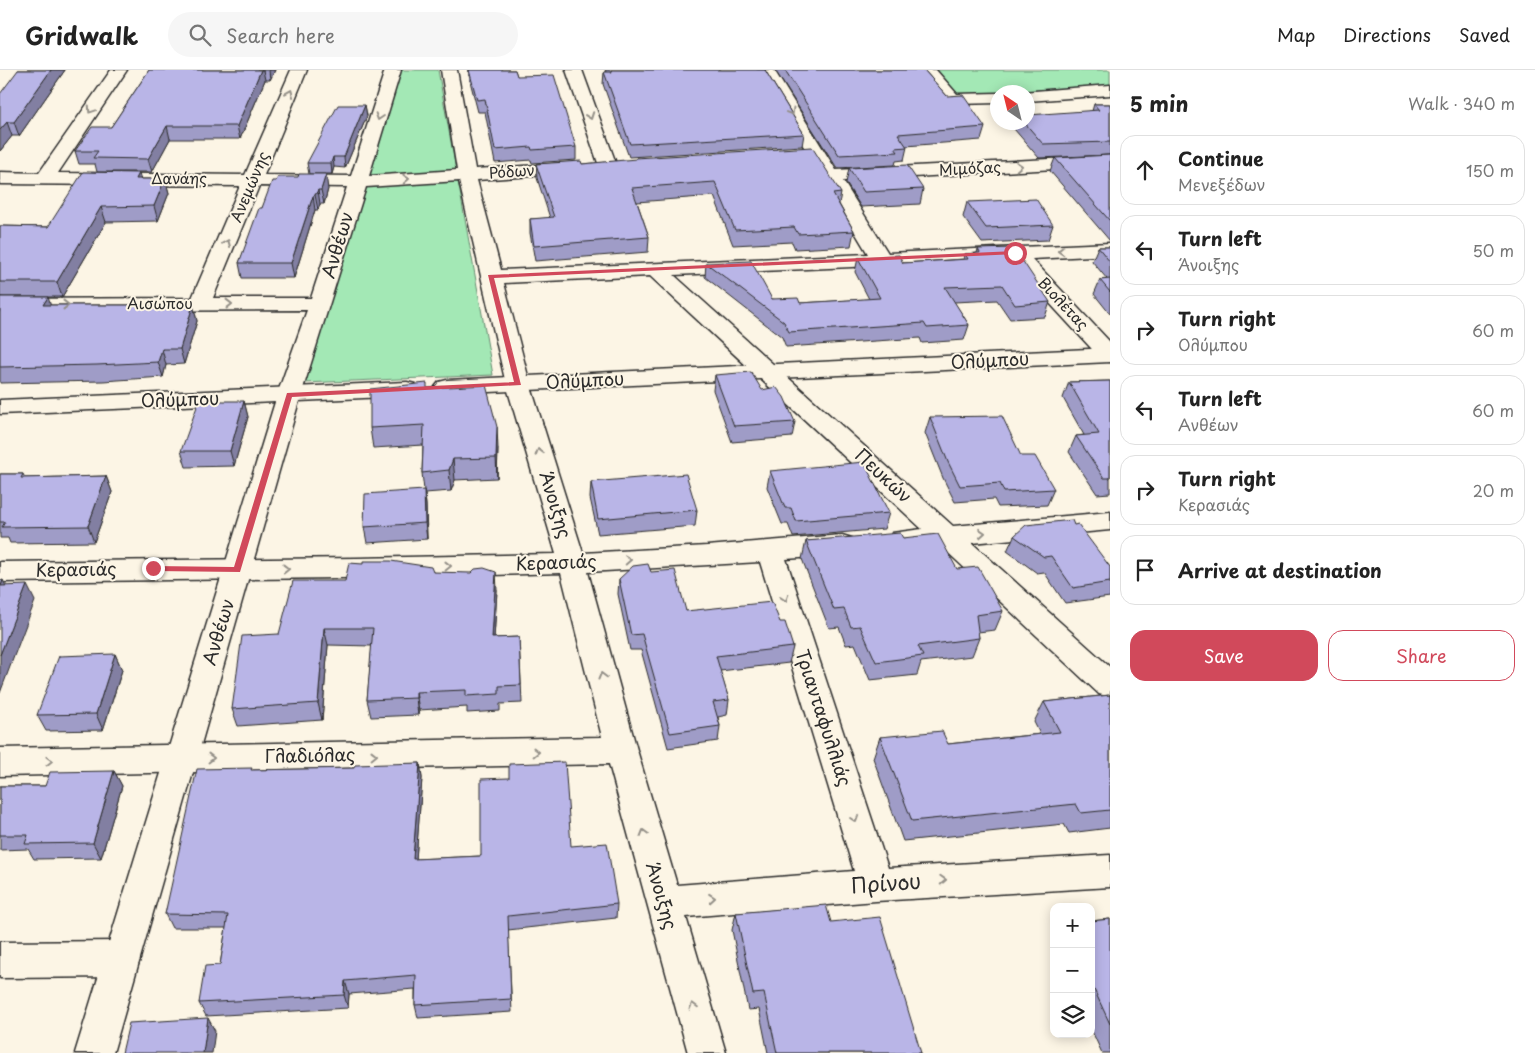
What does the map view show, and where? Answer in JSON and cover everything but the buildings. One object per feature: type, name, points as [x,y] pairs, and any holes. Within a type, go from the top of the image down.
[{"type":"street","points":[[45,178],[118,70]]},
{"type":"street","name":"Ανεμώνης","points":[[200,304],[299,70]]},
{"type":"street","name":"Ανθέων","points":[[94,1053],[289,395],[320,304],[393,70]]},
{"type":"street","name":"Άνοιξης","points":[[449,70],[467,175],[490,277],[518,384],[572,563],[663,903],[707,1053]]},
{"type":"street","points":[[574,70],[608,166]]},
{"type":"street","points":[[766,70],[881,258]]},
{"type":"street","points":[[928,70],[950,97],[956,99],[990,98]]},
{"type":"street","points":[[1035,95],[1110,90]]},
{"type":"street","points":[[796,154],[816,153]]},
{"type":"street","name":"Μιμόζας","points":[[830,176],[1110,161]]},
{"type":"street","name":"Ρόδων","points":[[358,182],[628,165]]},
{"type":"street","name":"Δανάης","points":[[0,178],[254,179],[358,182]]},
{"type":"street","points":[[490,277],[1110,249]]},
{"type":"street","name":"Βιολέτας","points":[[1015,253],[1110,355]]},
{"type":"street","name":"Πευκών","points":[[654,269],[1110,684]]},
{"type":"street","name":"Αισώπου","points":[[0,305],[320,304]]},
{"type":"street","name":"Ολύμπου","points":[[0,407],[289,395],[1110,355]]},
{"type":"street","name":"Κερασιάς","points":[[0,572],[153,568],[237,570],[572,563],[874,543],[1110,521]]},
{"type":"street","name":"Τριανταφυλλιάς","points":[[770,551],[876,884]]},
{"type":"street","name":"Γλαδιόλας","points":[[0,762],[621,750]]},
{"type":"street","name":"Πρίνου","points":[[663,903],[876,884],[1110,870]]},
{"type":"street","points":[[0,960],[122,959]]},
{"type":"green space","points":[[400,70],[438,70],[493,375],[305,383]]},
{"type":"green space","points":[[930,70],[1110,70],[1110,86],[1035,90],[1035,85],[990,85],[990,93],[953,95]]},
{"type":"route","points":[[153,568],[237,570],[289,395],[518,384],[490,277],[1015,253]]}]
